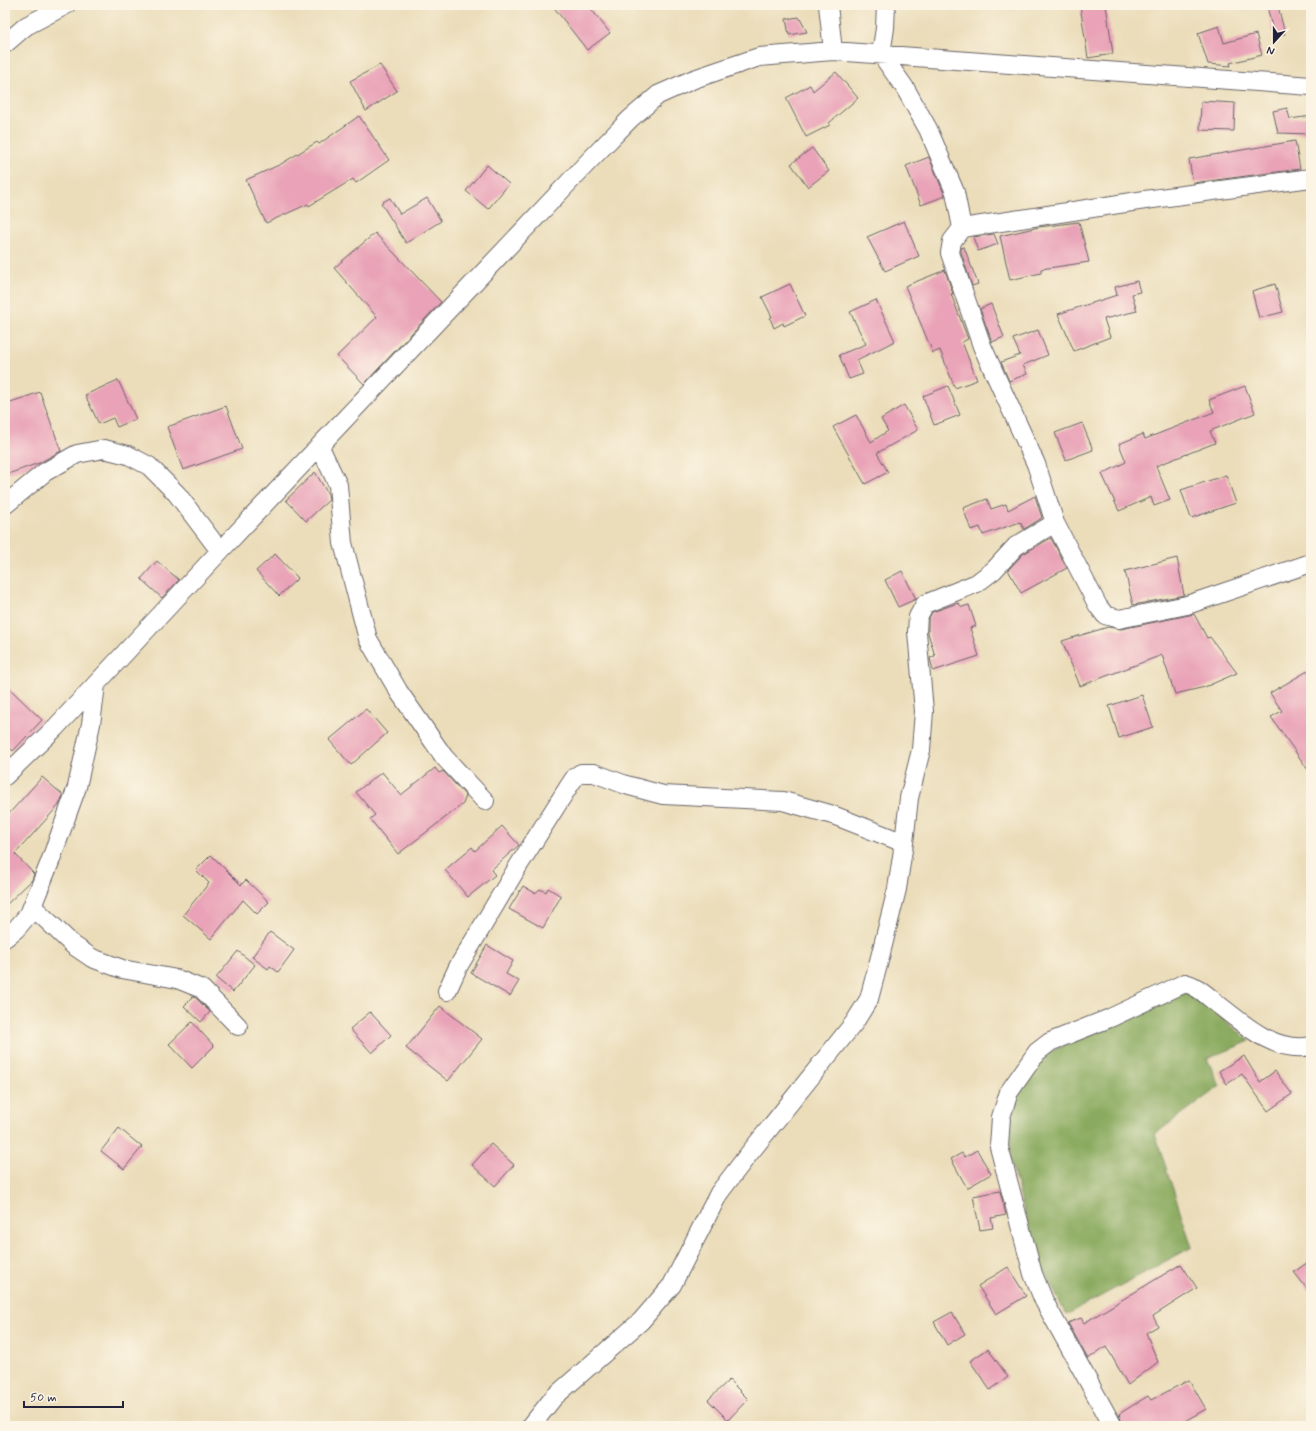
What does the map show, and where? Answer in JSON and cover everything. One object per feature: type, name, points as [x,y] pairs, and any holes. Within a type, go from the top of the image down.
[{"type":"street","points":[[5,44],[26,26],[66,5]]},
{"type":"street","points":[[828,5],[833,51]]},
{"type":"street","points":[[886,5],[886,28],[880,54],[905,88],[928,129],[955,192],[962,228]]},
{"type":"street","points":[[5,776],[55,728],[96,685],[220,551],[589,161],[630,119],[658,95],[694,79],[759,57],[833,51],[1311,86]]},
{"type":"street","points":[[1311,178],[1145,200],[962,228],[952,241],[950,253],[982,346],[1036,464],[1055,522],[1098,606],[1105,615],[1119,619],[1187,604],[1311,563]]},
{"type":"street","points":[[320,447],[338,485],[343,543],[368,639],[399,692],[444,757],[485,801]]},
{"type":"street","points":[[5,506],[45,472],[77,454],[104,449],[128,455],[149,466],[177,494],[220,551]]},
{"type":"street","points":[[531,1426],[554,1397],[641,1321],[672,1285],[719,1193],[854,1022],[868,999],[897,889],[909,798],[921,750],[924,711],[917,632],[918,617],[925,604],[977,584],[994,570],[1016,546],[1055,522]]},
{"type":"street","points":[[5,938],[16,929],[33,907],[77,787],[91,724],[96,685]]},
{"type":"street","points":[[447,991],[458,967],[517,868],[575,777],[581,773],[594,774],[626,785],[663,795],[783,801],[833,815],[904,843]]},
{"type":"street","points":[[33,907],[73,945],[92,958],[122,969],[176,979],[202,989],[238,1026]]},
{"type":"street","points":[[1113,1426],[1044,1301],[1033,1274],[999,1147],[1001,1117],[1009,1092],[1037,1052],[1050,1042],[1110,1018],[1184,983],[1194,986],[1240,1022],[1264,1038],[1280,1045],[1311,1046]]},
{"type":"green space","points":[[1189,991],[1250,1041],[1207,1059],[1220,1086],[1155,1134],[1192,1247],[1066,1315],[1042,1266],[1026,1218],[1006,1144],[1006,1124],[1017,1093],[1045,1054]]},
{"type":"building","points":[[552,5],[588,5],[610,33],[587,50]]},
{"type":"building","points":[[1080,5],[1106,5],[1113,54],[1088,58]]},
{"type":"building","points":[[1278,6],[1285,34],[1274,36],[1268,10]]},
{"type":"building","points":[[799,17],[807,32],[789,35],[786,19]]},
{"type":"building","points":[[1219,26],[1224,43],[1256,34],[1262,55],[1230,63],[1231,66],[1208,64],[1198,33]]},
{"type":"building","points":[[380,65],[397,91],[366,111],[350,81]]},
{"type":"building","points":[[836,72],[858,98],[829,123],[830,125],[806,137],[786,98],[810,85],[813,91]]},
{"type":"building","points":[[1201,101],[1235,103],[1234,131],[1200,130]]},
{"type":"building","points":[[1287,108],[1290,119],[1311,116],[1311,134],[1278,133],[1273,111]]},
{"type":"building","points":[[359,116],[389,160],[356,183],[353,179],[309,206],[308,204],[266,223],[246,180],[281,164],[317,142],[319,144]]},
{"type":"building","points":[[1295,141],[1300,169],[1193,183],[1189,159]]},
{"type":"building","points":[[812,148],[829,171],[808,187],[791,164]]},
{"type":"building","points":[[929,157],[945,196],[921,205],[906,166]]},
{"type":"building","points":[[487,165],[509,184],[488,209],[466,191]]},
{"type":"building","points":[[390,198],[400,214],[427,198],[441,221],[406,243],[381,203]]},
{"type":"building","points":[[904,221],[919,256],[885,271],[867,237]]},
{"type":"building","points":[[1079,222],[1089,262],[1041,269],[1041,273],[1010,280],[1000,236],[1039,227]]},
{"type":"building","points":[[375,233],[441,302],[364,384],[337,356],[377,317],[334,268]]},
{"type":"building","points":[[994,234],[998,244],[978,251],[973,237]]},
{"type":"building","points":[[964,247],[978,284],[972,286],[961,252],[961,248]]},
{"type":"building","points":[[945,270],[953,294],[951,294],[968,339],[962,342],[977,380],[955,388],[940,350],[933,353],[905,286]]},
{"type":"building","points":[[1137,281],[1140,292],[1132,294],[1137,311],[1104,319],[1110,337],[1074,351],[1058,314],[1117,295],[1115,287]]},
{"type":"building","points":[[790,284],[805,316],[784,326],[783,323],[774,328],[770,318],[772,317],[762,297]]},
{"type":"building","points":[[1275,284],[1283,312],[1259,318],[1252,291]]},
{"type":"building","points":[[876,300],[895,341],[857,360],[863,374],[849,379],[839,355],[866,344],[850,312]]},
{"type":"building","points":[[991,304],[1004,337],[992,342],[980,309]]},
{"type":"building","points":[[1038,330],[1048,355],[1023,365],[1027,374],[1009,381],[1001,362],[1020,355],[1013,339]]},
{"type":"building","points":[[118,380],[136,419],[117,427],[113,418],[99,424],[85,395]]},
{"type":"building","points":[[948,386],[960,415],[934,425],[923,396]]},
{"type":"building","points":[[1245,386],[1255,413],[1210,431],[1215,443],[1156,466],[1170,500],[1154,506],[1151,497],[1119,511],[1102,474],[1126,462],[1119,444],[1143,434],[1145,439],[1214,412],[1209,400]]},
{"type":"building","points":[[40,392],[61,451],[39,463],[5,475],[5,404]]},
{"type":"building","points":[[904,405],[918,430],[877,453],[888,472],[865,484],[833,427],[856,415],[871,442],[888,431],[881,419]]},
{"type":"building","points":[[226,406],[242,449],[183,470],[167,427]]},
{"type":"building","points":[[1082,423],[1093,450],[1066,460],[1055,433]]},
{"type":"building","points":[[315,472],[328,494],[329,500],[306,521],[286,500]]},
{"type":"building","points":[[1226,475],[1236,503],[1191,518],[1181,490]]},
{"type":"building","points":[[1035,496],[1042,518],[1024,529],[1020,522],[983,535],[980,527],[971,530],[963,508],[987,499],[991,509],[1006,504],[1008,510]]},
{"type":"building","points":[[1051,538],[1067,568],[1021,593],[1008,570],[1023,554]]},
{"type":"building","points":[[275,554],[298,578],[279,596],[256,571]]},
{"type":"building","points":[[1177,558],[1184,595],[1133,605],[1125,571]]},
{"type":"building","points":[[157,561],[179,580],[162,598],[141,579]]},
{"type":"building","points":[[902,571],[916,599],[898,607],[885,580]]},
{"type":"building","points":[[958,603],[962,607],[969,605],[976,626],[970,628],[979,656],[933,671],[930,658],[935,656],[928,633],[928,620],[932,612]]},
{"type":"building","points":[[1194,614],[1207,638],[1210,637],[1237,673],[1205,687],[1175,694],[1162,655],[1080,686],[1062,641],[1108,627],[1121,629]]},
{"type":"building","points":[[1311,669],[1311,774],[1271,717],[1282,711],[1270,693]]},
{"type":"building","points":[[5,684],[42,720],[13,751],[5,743]]},
{"type":"building","points":[[1142,695],[1153,727],[1119,738],[1109,706]]},
{"type":"building","points":[[366,709],[387,733],[351,765],[329,740]]},
{"type":"building","points":[[435,768],[439,773],[443,771],[466,796],[463,804],[398,854],[370,819],[375,815],[356,792],[382,772],[401,795]]},
{"type":"building","points":[[42,777],[63,795],[59,805],[15,854],[34,874],[32,880],[5,906],[5,818]]},
{"type":"building","points":[[502,826],[519,845],[491,870],[495,875],[468,897],[445,870],[472,847],[475,851]]},
{"type":"building","points":[[211,855],[241,885],[246,880],[269,902],[257,914],[243,900],[211,939],[183,915],[209,883],[196,870]]},
{"type":"building","points":[[523,886],[535,893],[540,889],[546,892],[548,888],[561,896],[543,928],[509,909]]},
{"type":"building","points":[[270,932],[294,950],[278,972],[270,966],[268,969],[252,957]]},
{"type":"building","points":[[487,945],[513,961],[506,974],[519,981],[510,996],[471,973]]},
{"type":"building","points":[[238,951],[255,965],[233,992],[216,978]]},
{"type":"building","points":[[193,997],[196,998],[210,1012],[201,1022],[184,1006]]},
{"type":"building","points":[[440,1006],[482,1039],[448,1081],[406,1048]]},
{"type":"building","points":[[370,1012],[391,1035],[372,1053],[350,1029]]},
{"type":"building","points":[[192,1022],[214,1046],[192,1068],[169,1044]]},
{"type":"building","points":[[1244,1056],[1260,1082],[1275,1071],[1292,1094],[1268,1111],[1242,1074],[1227,1084],[1219,1071]]},
{"type":"building","points":[[119,1128],[142,1147],[124,1169],[101,1151]]},
{"type":"building","points":[[491,1144],[514,1165],[495,1186],[472,1165]]},
{"type":"building","points":[[977,1150],[991,1174],[967,1188],[951,1159],[962,1153],[965,1157]]},
{"type":"building","points":[[1000,1191],[1006,1215],[991,1218],[993,1228],[980,1230],[973,1196]]},
{"type":"building","points":[[1311,1260],[1311,1294],[1294,1272]]},
{"type":"building","points":[[1181,1264],[1197,1288],[1153,1316],[1158,1326],[1146,1333],[1158,1362],[1128,1385],[1106,1346],[1088,1359],[1068,1323],[1081,1318],[1084,1323]]},
{"type":"building","points":[[1008,1267],[1026,1296],[996,1314],[978,1286]]},
{"type":"building","points":[[952,1312],[965,1334],[947,1345],[934,1322]]},
{"type":"building","points":[[988,1349],[1008,1377],[990,1390],[970,1361]]},
{"type":"building","points":[[729,1380],[748,1399],[728,1420],[708,1400]]},
{"type":"building","points":[[1189,1380],[1206,1409],[1176,1426],[1123,1426],[1119,1414],[1148,1396],[1151,1400]]}]
